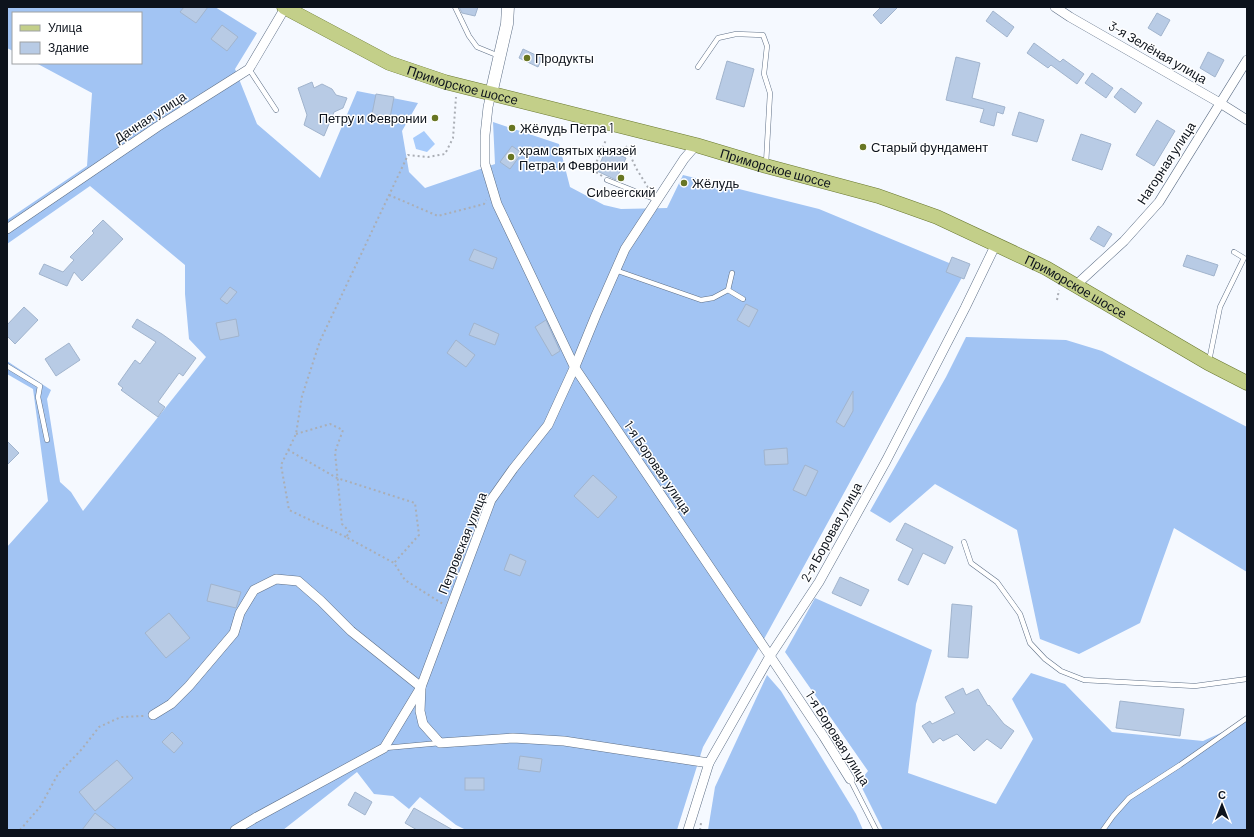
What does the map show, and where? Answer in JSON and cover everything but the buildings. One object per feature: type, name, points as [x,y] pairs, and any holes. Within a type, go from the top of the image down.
[{"type":"main road","name":"Приморское шоссе","points":[[284,7],[389,63],[445,82],[696,145],[766,166],[878,196],[937,217],[1046,268],[1208,363],[1247,383]]},
{"type":"street","name":"Дачная улица","points":[[7,229],[157,127],[249,69],[284,7]]},
{"type":"street","points":[[491,94],[507,24],[508,7]]},
{"type":"street","name":"3-я Зелёная улица","points":[[1055,7],[1070,18],[1220,103],[1247,120]]},
{"type":"street","name":"Нагорная улица","points":[[1075,286],[1124,241],[1159,202],[1247,60]]},
{"type":"street","name":"1-я Боровая улица","points":[[491,94],[485,135],[485,164],[501,211],[575,368],[770,656],[824,737],[850,780]]},
{"type":"street","name":"Петровская улица","points":[[384,748],[421,687],[491,500],[513,469],[548,425],[575,368],[625,249],[684,159],[696,145]]},
{"type":"street","name":"2-я Боровая улица","points":[[688,830],[709,763],[770,656],[819,582],[886,461],[965,308],[996,244]]},
{"type":"street","points":[[154,716],[171,704],[189,686],[234,633],[240,613],[254,590],[276,579],[298,581],[321,601],[351,631],[421,687],[420,711],[423,724],[440,742],[513,738],[564,741],[709,763]]},
{"type":"street","points":[[234,830],[384,748]]},
{"type":"lane","points":[[455,7],[469,36],[477,48],[499,56]]},
{"type":"lane","points":[[698,67],[718,38],[736,34],[763,35],[767,46],[764,74],[770,93],[766,166]]},
{"type":"lane","points":[[249,69],[276,110]]},
{"type":"lane","points":[[607,180],[658,200]]},
{"type":"lane","points":[[1208,363],[1220,307],[1244,258],[1234,252]]},
{"type":"lane","points":[[615,270],[701,300],[713,298],[728,290],[732,272]]},
{"type":"lane","points":[[728,290],[743,299]]},
{"type":"lane","points":[[7,366],[40,386],[38,397],[47,440]]},
{"type":"lane","points":[[964,542],[971,563],[997,582],[1020,614],[1030,642],[1045,659],[1061,671],[1084,680],[1195,686],[1247,679]]},
{"type":"lane","points":[[1103,830],[1129,798],[1180,765],[1247,718]]},
{"type":"lane","points":[[384,748],[440,742]]},
{"type":"lane","name":"1-я Боровая улица","points":[[850,780],[876,830]]},
{"type":"path","points":[[450,609],[405,580],[394,563],[346,537],[289,510],[281,466],[296,434],[302,396],[320,341],[389,195],[408,155],[428,157],[445,154],[453,138],[456,97]]},
{"type":"path","points":[[606,140],[593,170],[607,180]]},
{"type":"path","points":[[626,146],[636,168],[649,190],[645,194]]},
{"type":"path","points":[[389,195],[438,216],[484,204],[493,190]]},
{"type":"path","points":[[296,434],[330,424],[343,430],[335,452],[342,524],[350,532],[346,537]]},
{"type":"path","points":[[288,450],[337,478],[415,504],[419,535],[394,563]]},
{"type":"path","points":[[20,830],[40,807],[58,774],[82,749],[99,727],[120,717],[154,716]]},
{"type":"shaded area","points":[[7,7],[215,7],[257,33],[235,69],[257,124],[320,178],[357,91],[418,103],[402,131],[409,172],[425,188],[495,164],[493,122],[559,144],[570,187],[604,205],[621,209],[667,208],[683,175],[819,209],[966,270],[769,630],[703,747],[677,830],[466,830],[456,825],[420,797],[409,809],[393,796],[374,794],[357,772],[283,830],[7,830],[7,547],[48,501],[33,389],[7,374],[7,361],[51,390],[47,399],[60,482],[71,492],[83,511],[206,357],[189,339],[185,294],[185,265],[90,186],[7,244],[7,220],[87,166],[92,93],[38,64],[142,64],[142,12],[12,12],[12,50],[7,48]]},
{"type":"shaded area","points":[[424,131],[435,144],[427,152],[416,149],[413,138]]},
{"type":"shaded area","points":[[966,337],[1066,340],[1102,351],[1247,427],[1247,572],[1174,528],[1140,623],[1079,654],[1040,639],[1017,530],[935,484],[890,523],[870,511],[946,377]]},
{"type":"shaded area","points":[[815,598],[932,650],[916,704],[908,773],[996,804],[1033,739],[1012,699],[1031,673],[1065,684],[1112,732],[1203,741],[1247,721],[1247,830],[883,830],[859,782],[868,771],[785,652]]},
{"type":"shaded area","points":[[767,675],[781,691],[856,814],[863,830],[708,830],[715,787]]},
{"type":"place","name":"Продукты","points":[[527,58]]},
{"type":"place","name":"Петру и Февронии","points":[[435,118]]},
{"type":"place","name":"Жёлудь Петра 1","points":[[512,128]]},
{"type":"place","name":"Старый фундамент","points":[[863,147]]},
{"type":"place","name":"храм святых князей Петра и Февронии","points":[[511,157]]},
{"type":"place","name":"Сиbeerский","points":[[621,178]]},
{"type":"place","name":"Жёлудь","points":[[684,183]]}]
